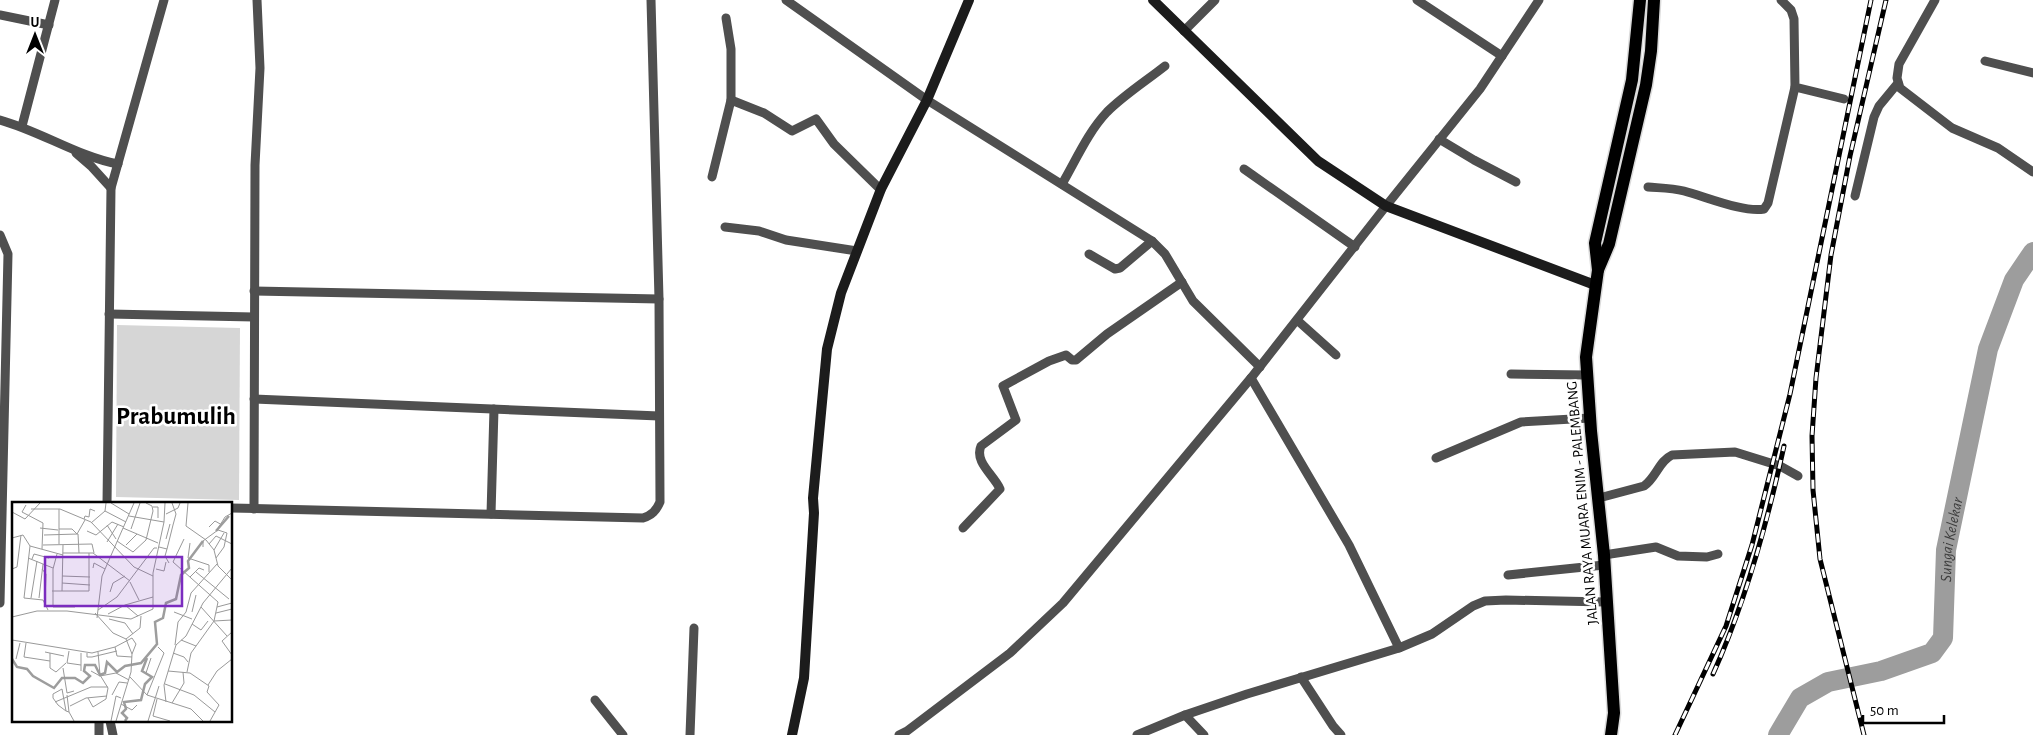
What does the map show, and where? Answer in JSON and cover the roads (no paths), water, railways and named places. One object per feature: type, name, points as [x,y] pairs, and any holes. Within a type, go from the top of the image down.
[{"type":"main road","name":"JALAN RAYA MUARA ENIM - PALEMBANG","points":[[1598,270],[1595,243],[1632,80],[1640,0]]},
{"type":"main road","name":"JALAN RAYA MUARA ENIM - PALEMBANG","points":[[1611,735],[1614,713],[1599,498],[1590,418],[1588,340],[1598,270],[1609,244],[1646,85],[1651,51],[1654,0]]},
{"type":"street","points":[[22,126],[55,0]]},
{"type":"street","points":[[107,502],[111,188],[164,0]]},
{"type":"street","points":[[254,509],[255,165],[260,68],[257,0]]},
{"type":"street","points":[[232,508],[643,518],[651,515],[657,509],[660,502],[658,299],[651,0]]},
{"type":"street","points":[[786,0],[927,100],[1152,241],[1164,254],[1193,301],[1260,367]]},
{"type":"street","points":[[792,735],[804,678],[814,513],[813,498],[827,349],[841,293],[881,190],[927,100],[969,0]]},
{"type":"street","points":[[1153,0],[1318,161],[1386,206],[1595,285]]},
{"type":"street","points":[[1184,31],[1215,0]]},
{"type":"street","points":[[1417,0],[1502,56]]},
{"type":"street","points":[[899,735],[907,732],[1010,653],[1063,603],[1260,367],[1440,139],[1480,88],[1538,0]]},
{"type":"street","points":[[1648,187],[1682,190],[1726,203],[1758,210],[1764,209],[1768,203],[1795,87],[1794,19],[1791,10],[1781,0]]},
{"type":"street","points":[[1935,0],[1899,64],[1898,83],[1900,88],[1952,128],[1998,148],[2033,172]]},
{"type":"street","points":[[0,15],[49,25]]},
{"type":"street","points":[[712,177],[731,100],[731,49],[726,18]]},
{"type":"street","points":[[1985,61],[2033,73]]},
{"type":"street","points":[[1062,184],[1090,134],[1108,111],[1165,66]]},
{"type":"street","points":[[1855,196],[1874,117],[1879,106],[1898,83]]},
{"type":"street","points":[[1795,87],[1844,99]]},
{"type":"street","points":[[731,100],[764,112],[792,131],[816,119],[834,144],[881,190]]},
{"type":"street","points":[[0,120],[22,126],[100,160],[118,164]]},
{"type":"street","points":[[1440,139],[1474,160],[1516,182]]},
{"type":"street","points":[[70,148],[91,166],[111,188]]},
{"type":"street","points":[[1244,168],[1354,247]]},
{"type":"street","points":[[725,227],[758,231],[793,242],[857,251]]},
{"type":"street","points":[[0,236],[8,254],[0,603]]},
{"type":"street","points":[[1089,254],[1115,269],[1120,268],[1152,241]]},
{"type":"street","points":[[964,528],[1000,489],[980,459],[979,453],[981,446],[1016,420],[1003,386],[1066,354],[1072,360],[1076,360],[1107,334],[1182,282]]},
{"type":"street","points":[[254,291],[658,299]]},
{"type":"street","points":[[109,314],[254,317]]},
{"type":"street","points":[[1297,320],[1336,355]]},
{"type":"street","points":[[1511,374],[1588,375]]},
{"type":"street","points":[[1251,378],[1350,545],[1399,648]]},
{"type":"street","points":[[254,399],[658,416]]},
{"type":"street","points":[[491,514],[494,408]]},
{"type":"street","points":[[1436,458],[1522,422],[1590,418]]},
{"type":"street","points":[[1599,498],[1644,486],[1649,483],[1665,459],[1672,455],[1735,452],[1780,466],[1798,476]]},
{"type":"street","points":[[1508,575],[1604,560],[1656,547],[1678,556],[1707,557],[1718,554]]},
{"type":"street","points":[[1137,735],[1185,715],[1399,648],[1432,634],[1473,606],[1485,601],[1606,602]]},
{"type":"street","points":[[690,735],[694,628]]},
{"type":"street","points":[[1301,678],[1341,735]]},
{"type":"street","points":[[595,700],[623,735]]},
{"type":"street","points":[[1185,715],[1204,735]]},
{"type":"street","points":[[99,735],[100,722]]},
{"type":"street","points":[[110,722],[113,735]]},
{"type":"waterway","name":"Sungai Kelekar","points":[[1778,735],[1800,698],[1828,682],[1881,671],[1932,653],[1943,638],[1946,550],[1988,349],[2014,280],[2033,252]]},
{"type":"railway","points":[[1675,735],[1726,626],[1752,545],[1790,394],[1871,0]]},
{"type":"railway","points":[[1864,735],[1820,559],[1813,490],[1812,436],[1816,378],[1831,255],[1850,156],[1886,0]]},
{"type":"railway","points":[[1713,674],[1736,619],[1754,562],[1784,446]]},
{"type":"district","name":"Prabumulih","points":[[176,415]]}]
